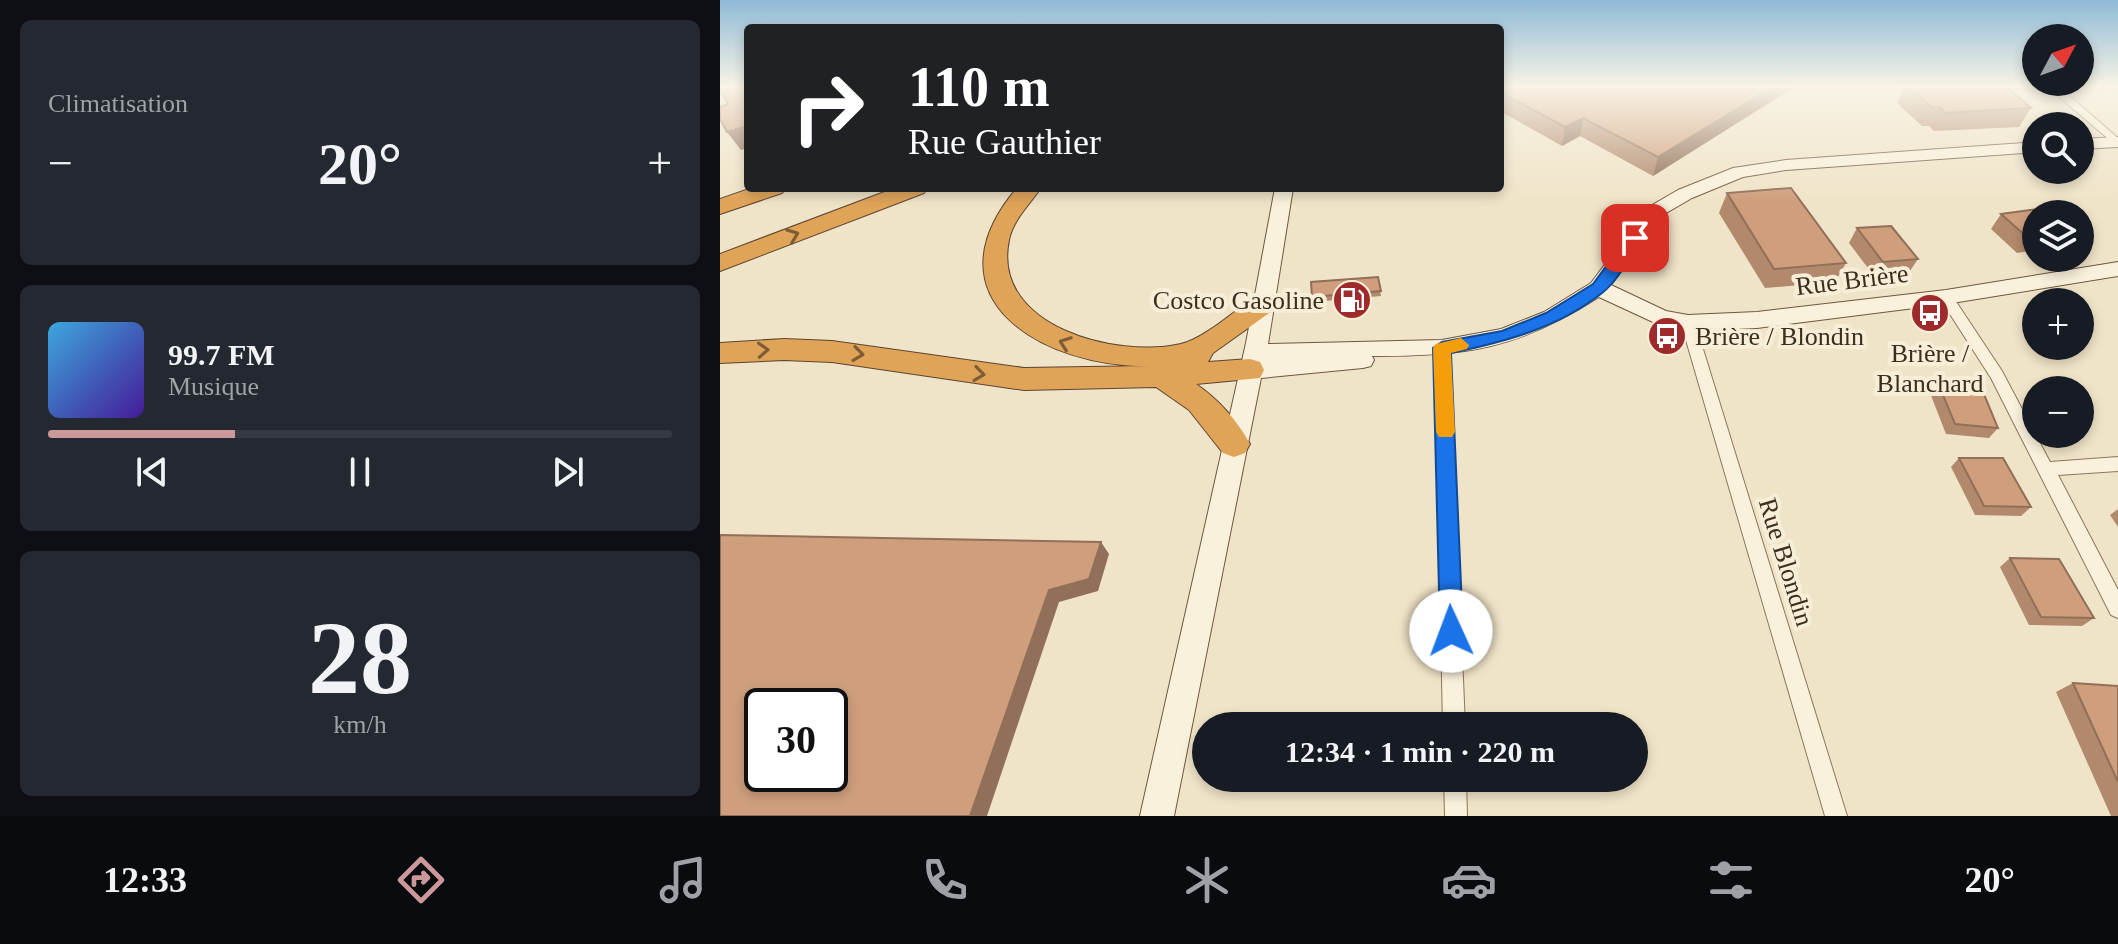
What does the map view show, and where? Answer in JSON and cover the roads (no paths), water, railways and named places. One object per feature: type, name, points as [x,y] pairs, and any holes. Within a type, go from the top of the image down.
[{"type":"highway","points":[[720,193],[744,186]]},
{"type":"highway","points":[[720,207],[763,192]]},
{"type":"highway","points":[[720,263],[906,192]]},
{"type":"highway","points":[[1026,192],[1004,222],[996,240],[994,258],[999,287],[1014,310],[1040,332],[1087,350],[1252,361]]},
{"type":"highway","points":[[1187,355],[1263,304]]},
{"type":"highway","points":[[720,353],[785,349],[825,351],[1025,379],[1162,377],[1252,361]]},
{"type":"highway","points":[[1162,377],[1200,402],[1234,444]]},
{"type":"street","points":[[2095,124],[2117,143]]},
{"type":"street","points":[[2094,144],[2117,143]]},
{"type":"street","points":[[1252,361],[1348,364],[1405,350],[1442,348],[1505,336],[1552,317],[1598,288],[1654,212],[1685,194],[1739,172],[1786,165],[2022,148]]},
{"type":"street","points":[[1157,816],[1252,361],[1283,192]]},
{"type":"street","name":"Rue Brière","points":[[1598,288],[1661,317],[1688,323],[1757,320],[1946,297],[2118,269]]},
{"type":"street","points":[[1946,297],[1997,375],[2118,609]]},
{"type":"street","name":"Rue Blondin","points":[[1688,323],[1836,816]]},
{"type":"street","points":[[1442,348],[1454,712]]},
{"type":"street","points":[[2045,469],[2118,464]]},
{"type":"street","points":[[1455,792],[1456,816]]},
{"type":"place","name":"Costco Gasoline","points":[[1352,300]]},
{"type":"place","name":"Brière / Blanchard","points":[[1930,313]]},
{"type":"place","name":"Brière / Blondin","points":[[1667,336]]}]
